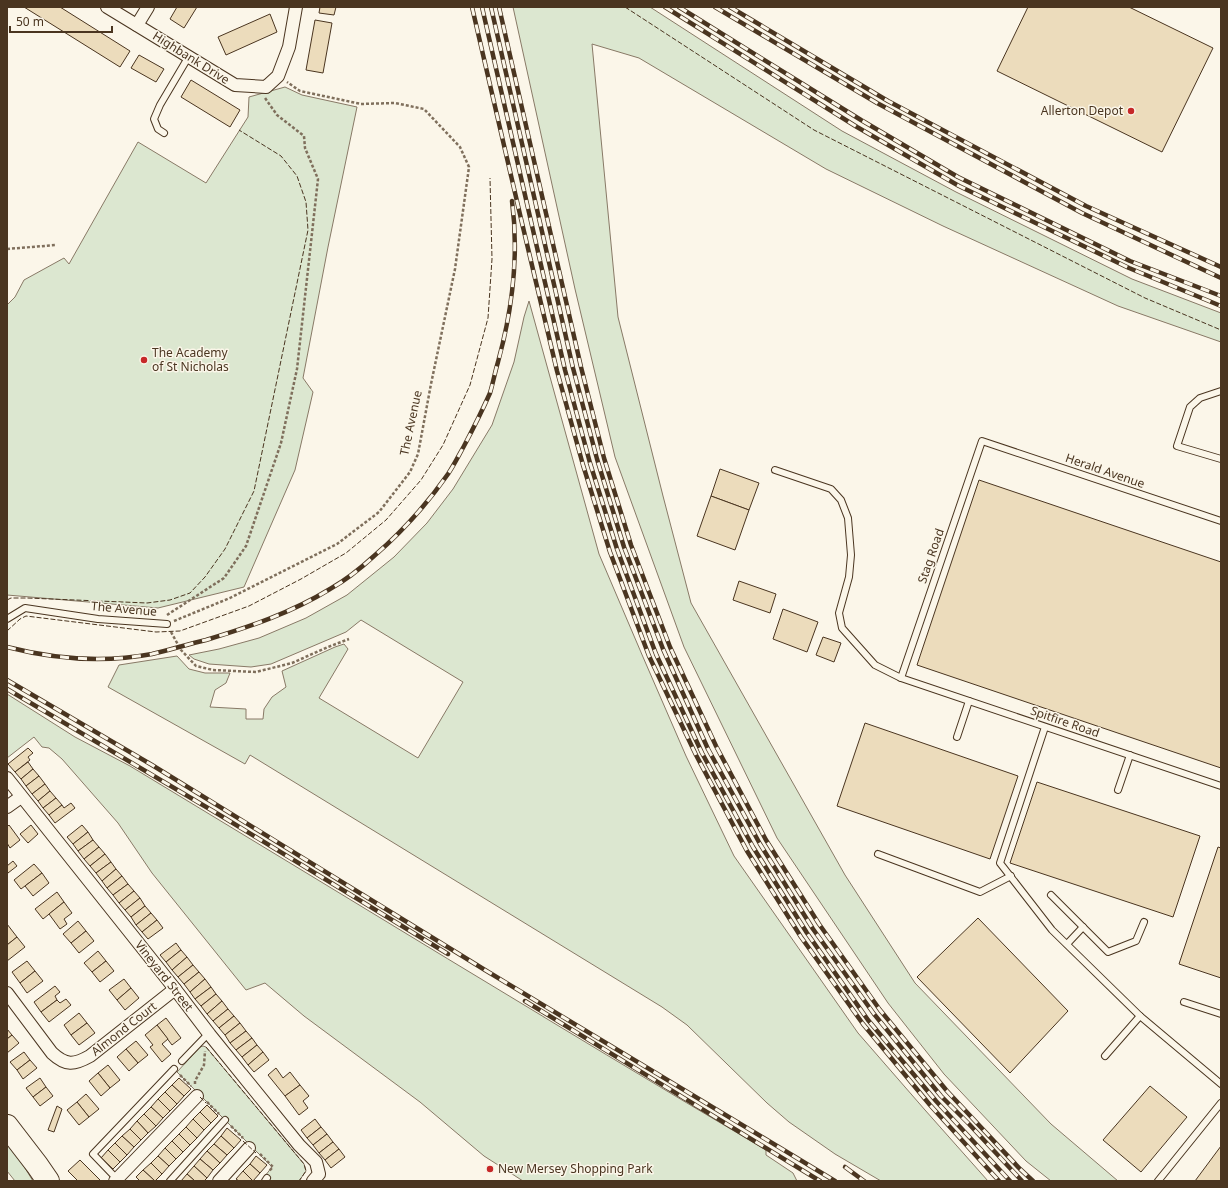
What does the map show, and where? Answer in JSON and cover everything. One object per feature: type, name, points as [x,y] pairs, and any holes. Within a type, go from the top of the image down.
[{"type":"highway","points":[[7,1126],[48,1181]]},
{"type":"street","name":"Highbank Drive","points":[[107,7],[235,84],[260,87]]},
{"type":"street","points":[[137,25],[148,7]]},
{"type":"street","points":[[260,87],[266,87],[278,76],[289,47],[296,7]]},
{"type":"street","name":"Vineyard Street","points":[[7,778],[209,1034],[300,1145],[316,1162],[316,1178]]},
{"type":"street","points":[[7,807],[21,796]]},
{"type":"street","name":"Almond Court","points":[[7,993],[52,1053],[60,1060],[69,1063],[80,1061],[90,1056],[175,989]]},
{"type":"street","points":[[117,1180],[196,1091]]},
{"type":"street","points":[[219,1181],[249,1148]]},
{"type":"lane","points":[[164,133],[158,129],[154,119],[160,105],[189,56]]},
{"type":"lane","points":[[1221,391],[1200,398],[1190,407],[1177,446],[1221,459]]},
{"type":"lane","name":"Herald Avenue","points":[[982,441],[1221,521]]},
{"type":"lane","name":"Stag Road","points":[[902,678],[982,441]]},
{"type":"lane","name":"Spitfire Road","points":[[775,470],[831,489],[842,500],[848,518],[852,555],[849,577],[839,613],[842,628],[875,665],[902,678],[1221,786]]},
{"type":"lane","name":"The Avenue","points":[[7,619],[25,608],[98,619],[167,624]]},
{"type":"lane","points":[[957,737],[969,701]]},
{"type":"lane","points":[[1045,727],[1000,863],[1052,930],[1140,1016],[1221,1084]]},
{"type":"lane","points":[[1118,790],[1130,755]]},
{"type":"lane","points":[[878,854],[980,892],[1011,876]]},
{"type":"lane","points":[[1051,895],[1108,952],[1136,941],[1144,922]]},
{"type":"lane","points":[[1067,944],[1083,927]]},
{"type":"lane","points":[[1184,1002],[1221,1014]]},
{"type":"lane","points":[[1105,1056],[1140,1016]]},
{"type":"lane","points":[[182,1061],[209,1034]]},
{"type":"lane","points":[[117,1180],[93,1154],[174,1069]]},
{"type":"lane","points":[[1158,1181],[1221,1103]]},
{"type":"lane","points":[[170,1181],[225,1120]]},
{"type":"path","name":"The Avenue","points":[[167,624],[230,598],[337,544],[379,512],[410,472],[418,454],[455,269],[469,167],[460,147],[424,109],[395,103],[361,104],[300,91],[278,76]]},
{"type":"path","points":[[154,623],[224,578],[246,546],[281,443],[297,369],[318,179],[305,148],[304,136],[277,115],[265,99],[260,87]]},
{"type":"path","points":[[7,249],[56,245]]},
{"type":"path","points":[[167,624],[177,644],[186,656],[196,666],[213,670],[256,672],[292,663],[349,639]]},
{"type":"path","points":[[196,1091],[195,1081],[204,1065],[209,1034]]},
{"type":"green space","points":[[513,7],[650,7],[842,131],[956,192],[1132,279],[1221,313],[1221,342],[1118,306],[943,226],[826,169],[639,58],[592,44],[618,317],[691,603],[845,875],[915,983],[1051,1124],[1118,1181],[1051,1181],[1026,1161],[944,1074],[888,1003],[777,838],[684,647],[615,457],[575,289]]},
{"type":"green space","name":"The Academy of St Nicholas","points":[[285,87],[302,95],[357,107],[303,378],[313,392],[295,470],[244,587],[158,608],[7,595],[7,305],[15,297],[24,280],[64,258],[69,264],[138,142],[206,183],[248,117],[249,97]]},
{"type":"green space","points":[[529,301],[599,554],[686,756],[734,856],[858,1033],[988,1181],[881,1181],[835,1154],[789,1122],[767,1103],[687,1025],[662,1007],[250,755],[245,764],[108,687],[119,665],[177,656],[189,669],[205,673],[230,673],[226,683],[215,690],[210,707],[246,709],[246,719],[263,719],[264,709],[272,697],[286,687],[282,671],[344,644],[348,649],[319,698],[418,758],[463,682],[361,620],[346,632],[271,664],[251,667],[209,664],[194,659],[189,655],[219,649],[259,638],[306,618],[347,595],[394,557],[427,523],[453,489],[492,425],[514,362]]},
{"type":"green space","points":[[7,694],[75,737],[130,766],[766,1150],[766,1155],[793,1173],[797,1181],[523,1181],[484,1156],[420,1102],[304,1016],[265,983],[246,990],[152,873],[118,823],[62,759],[49,748],[42,747],[34,737],[7,758]]},
{"type":"green space","points":[[200,1047],[206,1047],[304,1164],[306,1171],[299,1181],[270,1181],[265,1176],[272,1167],[177,1072]]},
{"type":"green space","points":[[7,1141],[33,1181],[15,1181],[7,1171]]},
{"type":"building","points":[[24,7],[60,7],[130,51],[120,67]]},
{"type":"building","points":[[177,7],[197,7],[184,28],[170,19]]},
{"type":"building","points":[[320,7],[336,7],[334,15],[319,13]]},
{"type":"building","name":"Allerton Depot","points":[[1028,7],[1129,7],[1213,48],[1162,152],[997,71]]},
{"type":"building","points":[[270,14],[277,32],[226,55],[218,37]]},
{"type":"building","points":[[315,20],[332,23],[323,73],[306,70]]},
{"type":"building","points":[[139,55],[164,69],[156,82],[131,68]]},
{"type":"building","points":[[191,80],[240,110],[230,127],[181,97]]},
{"type":"building","points":[[720,469],[759,483],[749,510],[711,496]]},
{"type":"building","points":[[979,480],[1221,562],[1221,768],[917,665]]},
{"type":"building","points":[[711,496],[749,510],[735,550],[697,536]]},
{"type":"building","points":[[739,581],[776,594],[770,613],[733,600]]},
{"type":"building","points":[[783,609],[818,622],[807,652],[773,639]]},
{"type":"building","points":[[823,637],[841,643],[834,662],[816,655]]},
{"type":"building","points":[[865,723],[1018,776],[990,859],[837,806]]},
{"type":"building","points":[[28,748],[33,753],[28,757],[30,760],[15,772],[8,764]]},
{"type":"building","points":[[28,762],[33,769],[21,779],[15,772]]},
{"type":"building","points":[[33,769],[39,776],[26,786],[21,779]]},
{"type":"building","points":[[39,776],[45,784],[32,794],[26,786]]},
{"type":"building","points":[[1037,782],[1200,836],[1173,917],[1010,863]]},
{"type":"building","points":[[45,784],[50,791],[38,801],[32,794]]},
{"type":"building","points":[[50,791],[56,798],[43,808],[38,801]]},
{"type":"building","points":[[56,798],[62,805],[49,815],[43,808]]},
{"type":"building","points":[[71,803],[75,808],[55,823],[49,815],[62,805],[64,808]]},
{"type":"building","points":[[9,825],[20,840],[10,848],[7,843],[7,827]]},
{"type":"building","points":[[31,825],[38,834],[28,843],[20,834]]},
{"type":"building","points":[[82,825],[88,832],[73,844],[67,837]]},
{"type":"building","points":[[88,832],[93,840],[78,851],[73,844]]},
{"type":"building","points":[[93,840],[99,847],[84,859],[78,851]]},
{"type":"building","points":[[99,847],[105,854],[90,866],[84,859]]},
{"type":"building","points":[[1218,847],[1221,848],[1221,978],[1179,964]]},
{"type":"building","points":[[105,854],[111,862],[96,873],[90,866]]},
{"type":"building","points":[[13,861],[17,866],[8,873],[7,866]]},
{"type":"building","points":[[111,862],[116,869],[102,881],[96,873]]},
{"type":"building","points":[[34,864],[42,873],[21,889],[14,880]]},
{"type":"building","points":[[116,869],[122,876],[107,888],[102,881]]},
{"type":"building","points":[[42,873],[49,883],[33,896],[25,886]]},
{"type":"building","points":[[122,876],[128,884],[113,895],[107,888]]},
{"type":"building","points":[[128,884],[134,891],[119,903],[113,895]]},
{"type":"building","points":[[134,891],[140,898],[125,910],[119,903]]},
{"type":"building","points":[[57,892],[64,902],[43,919],[35,909]]},
{"type":"building","points":[[140,898],[145,906],[131,917],[125,910]]},
{"type":"building","points":[[64,902],[72,913],[64,919],[67,924],[60,929],[49,914]]},
{"type":"building","points":[[145,906],[151,913],[136,925],[131,917]]},
{"type":"building","points":[[151,913],[157,920],[142,932],[136,925]]},
{"type":"building","points":[[978,918],[1068,1011],[1010,1073],[917,977]]},
{"type":"building","points":[[157,920],[163,928],[148,939],[142,932]]},
{"type":"building","points":[[78,921],[86,931],[71,943],[63,934]]},
{"type":"building","points":[[7,924],[17,937],[7,945]]},
{"type":"building","points":[[86,931],[94,941],[79,953],[71,943]]},
{"type":"building","points":[[17,937],[25,947],[7,961],[7,945]]},
{"type":"building","points":[[176,943],[181,950],[166,962],[160,955]]},
{"type":"building","points":[[181,950],[187,957],[172,970],[166,962]]},
{"type":"building","points":[[98,951],[106,961],[92,972],[84,963]]},
{"type":"building","points":[[187,957],[193,965],[178,977],[172,970]]},
{"type":"building","points":[[27,961],[35,971],[20,983],[12,972]]},
{"type":"building","points":[[106,961],[114,971],[100,982],[92,972]]},
{"type":"building","points":[[193,965],[199,972],[184,984],[178,977]]},
{"type":"building","points":[[35,971],[43,981],[27,993],[20,983]]},
{"type":"building","points":[[199,972],[205,979],[190,992],[184,984]]},
{"type":"building","points":[[124,979],[131,988],[117,1000],[109,990]]},
{"type":"building","points":[[205,979],[211,987],[195,999],[190,992]]},
{"type":"building","points":[[55,986],[60,992],[55,996],[57,1000],[41,1012],[34,1002]]},
{"type":"building","points":[[211,987],[216,994],[201,1006],[195,999]]},
{"type":"building","points":[[131,988],[139,998],[125,1010],[117,1000]]},
{"type":"building","points":[[216,994],[222,1001],[207,1014],[201,1006]]},
{"type":"building","points":[[66,999],[71,1005],[49,1022],[41,1012],[57,1000],[60,1003]]},
{"type":"building","points":[[222,1001],[228,1009],[213,1021],[207,1014]]},
{"type":"building","points":[[228,1009],[234,1016],[219,1028],[213,1021]]},
{"type":"building","points":[[79,1013],[87,1023],[71,1035],[64,1025]]},
{"type":"building","points":[[234,1016],[240,1023],[225,1035],[219,1028]]},
{"type":"building","points":[[166,1018],[181,1038],[172,1045],[157,1025]]},
{"type":"building","points":[[87,1023],[95,1033],[79,1045],[71,1035]]},
{"type":"building","points":[[240,1023],[246,1031],[230,1043],[225,1035]]},
{"type":"building","points":[[157,1025],[168,1039],[162,1044],[171,1054],[162,1062],[150,1047],[153,1045],[145,1035]]},
{"type":"building","points":[[7,1029],[12,1035],[7,1039]]},
{"type":"building","points":[[246,1031],[252,1038],[236,1050],[230,1043]]},
{"type":"building","points":[[12,1035],[19,1043],[7,1053],[7,1039]]},
{"type":"building","points":[[252,1038],[257,1045],[242,1057],[236,1050]]},
{"type":"building","points":[[136,1041],[148,1055],[138,1063],[126,1049]]},
{"type":"building","points":[[257,1045],[263,1052],[248,1065],[242,1057]]},
{"type":"building","points":[[126,1049],[138,1063],[129,1071],[117,1057]]},
{"type":"building","points":[[24,1052],[30,1060],[17,1070],[10,1062]]},
{"type":"building","points":[[263,1052],[269,1060],[254,1072],[248,1065]]},
{"type":"building","points":[[30,1060],[37,1068],[23,1079],[17,1070]]},
{"type":"building","points":[[108,1065],[120,1080],[110,1088],[98,1073]]},
{"type":"building","points":[[276,1068],[283,1078],[290,1072],[300,1085],[285,1096],[268,1075]]},
{"type":"building","points":[[98,1073],[110,1088],[101,1096],[89,1081]]},
{"type":"building","points":[[40,1078],[46,1087],[33,1097],[26,1088]]},
{"type":"building","points":[[179,1078],[191,1089],[184,1096],[172,1085]]},
{"type":"building","points":[[172,1085],[184,1096],[177,1104],[165,1092]]},
{"type":"building","points":[[300,1085],[309,1096],[303,1101],[308,1108],[299,1115],[285,1096]]},
{"type":"building","points":[[1150,1086],[1187,1117],[1141,1172],[1103,1140]]},
{"type":"building","points":[[46,1087],[53,1096],[40,1106],[33,1097]]},
{"type":"building","points":[[165,1092],[177,1104],[170,1111],[158,1099]]},
{"type":"building","points":[[86,1094],[99,1109],[89,1117],[77,1102]]},
{"type":"building","points":[[158,1099],[170,1111],[163,1118],[151,1107]]},
{"type":"building","points":[[77,1102],[89,1117],[79,1125],[67,1110]]},
{"type":"building","points":[[207,1105],[218,1116],[211,1123],[200,1112]]},
{"type":"building","points":[[57,1106],[62,1109],[54,1132],[48,1130]]},
{"type":"building","points":[[151,1107],[163,1118],[156,1126],[144,1114]]},
{"type":"building","points":[[200,1112],[211,1123],[204,1130],[193,1119]]},
{"type":"building","points":[[144,1114],[156,1126],[148,1133],[137,1121]]},
{"type":"building","points":[[193,1119],[204,1130],[197,1138],[186,1127]]},
{"type":"building","points":[[315,1119],[321,1127],[307,1138],[301,1130]]},
{"type":"building","points":[[137,1121],[148,1133],[141,1140],[130,1129]]},
{"type":"building","points":[[186,1127],[197,1138],[190,1145],[179,1134]]},
{"type":"building","points":[[321,1127],[327,1134],[313,1145],[307,1138]]},
{"type":"building","points":[[227,1128],[241,1140],[234,1148],[221,1136]]},
{"type":"building","points":[[130,1129],[141,1140],[134,1147],[122,1136]]},
{"type":"building","points":[[179,1134],[190,1145],[183,1152],[172,1141]]},
{"type":"building","points":[[327,1134],[333,1142],[319,1153],[313,1145]]},
{"type":"building","points":[[122,1136],[134,1147],[127,1155],[115,1143]]},
{"type":"building","points":[[221,1136],[234,1148],[227,1155],[214,1144]]},
{"type":"building","points":[[172,1141],[183,1152],[176,1159],[165,1148]]},
{"type":"building","points":[[333,1142],[339,1149],[325,1160],[319,1153]]},
{"type":"building","points":[[115,1143],[127,1155],[120,1162],[108,1150]]},
{"type":"building","points":[[214,1144],[227,1155],[220,1163],[207,1151]]},
{"type":"building","points":[[1221,1146],[1221,1181],[1195,1181]]},
{"type":"building","points":[[165,1148],[176,1159],[169,1166],[158,1156]]},
{"type":"building","points":[[339,1149],[345,1157],[331,1168],[325,1160]]},
{"type":"building","points":[[108,1150],[120,1162],[113,1169],[101,1158]]},
{"type":"building","points":[[207,1151],[220,1163],[213,1170],[200,1159]]},
{"type":"building","points":[[158,1156],[169,1166],[162,1174],[151,1163]]},
{"type":"building","points":[[256,1156],[267,1165],[260,1173],[250,1164]]},
{"type":"building","points":[[200,1159],[213,1170],[207,1178],[194,1166]]},
{"type":"building","points":[[80,1160],[100,1181],[78,1181],[68,1171]]},
{"type":"building","points":[[151,1163],[162,1174],[155,1181],[143,1170]]},
{"type":"building","points":[[250,1164],[260,1173],[253,1181],[243,1171]]},
{"type":"building","points":[[194,1166],[207,1178],[204,1181],[195,1181],[187,1174]]},
{"type":"building","points":[[143,1170],[155,1181],[140,1181],[136,1177]]},
{"type":"building","points":[[243,1171],[253,1181],[239,1181],[236,1179]]},
{"type":"building","points":[[187,1174],[195,1181],[181,1181]]},
{"type":"railway","points":[[472,7],[557,371],[583,465],[610,552],[649,656],[696,755],[747,851],[801,937],[863,1024],[930,1105],[999,1181]]},
{"type":"railway","points":[[482,7],[565,370],[590,463],[617,549],[656,654],[702,753],[753,847],[807,933],[868,1020],[936,1101],[1010,1181]]},
{"type":"railway","points":[[491,7],[573,368],[597,459],[624,547],[663,649],[708,749],[760,844],[813,929],[874,1014],[941,1096],[1022,1181]]},
{"type":"railway","points":[[499,7],[581,367],[604,458],[631,545],[670,647],[716,746],[766,840],[819,924],[880,1010],[947,1091],[1033,1181]]},
{"type":"railway","points":[[665,7],[857,127],[959,186],[1129,268],[1221,306]]},
{"type":"railway","points":[[679,7],[861,120],[958,177],[1130,261],[1221,296]]},
{"type":"railway","points":[[715,7],[877,103],[1082,213],[1221,278]]},
{"type":"railway","points":[[730,7],[888,101],[1086,206],[1221,267]]},
{"type":"railway","points":[[7,647],[61,657],[97,659],[134,657],[152,654],[222,635],[285,612],[315,598],[353,574],[369,560],[414,517],[448,474],[467,440],[490,393],[503,343],[513,282],[515,241],[512,201]]},
{"type":"railway","points":[[7,680],[152,765],[485,970],[835,1181]]},
{"type":"railway","points":[[7,689],[218,814],[448,954]]},
{"type":"railway","points":[[525,1001],[820,1181]]},
{"type":"railway","points":[[845,1167],[864,1181]]},
{"type":"fence","points":[[625,7],[814,130],[1145,298],[1221,330]]},
{"type":"fence","points":[[7,600],[11,598],[27,598],[147,603],[170,600],[190,593],[205,577],[225,549],[254,491],[308,230],[306,202],[297,176],[281,156],[239,130]]},
{"type":"fence","points":[[7,631],[20,619],[26,616],[156,632],[180,631],[249,606],[301,579],[346,553],[386,520],[421,480],[443,445],[470,385],[488,318],[492,259],[490,178]]},
{"type":"fence","points":[[206,1047],[304,1164],[306,1171],[299,1181]]},
{"type":"fence","points":[[200,1097],[206,1103]]},
{"type":"fence","points":[[243,1141],[256,1153]]},
{"type":"place","name":"Allerton Depot","points":[[1131,111]]},
{"type":"place","name":"The Academy of St Nicholas","points":[[144,360]]},
{"type":"place","name":"New Mersey Shopping Park","points":[[490,1169]]}]
